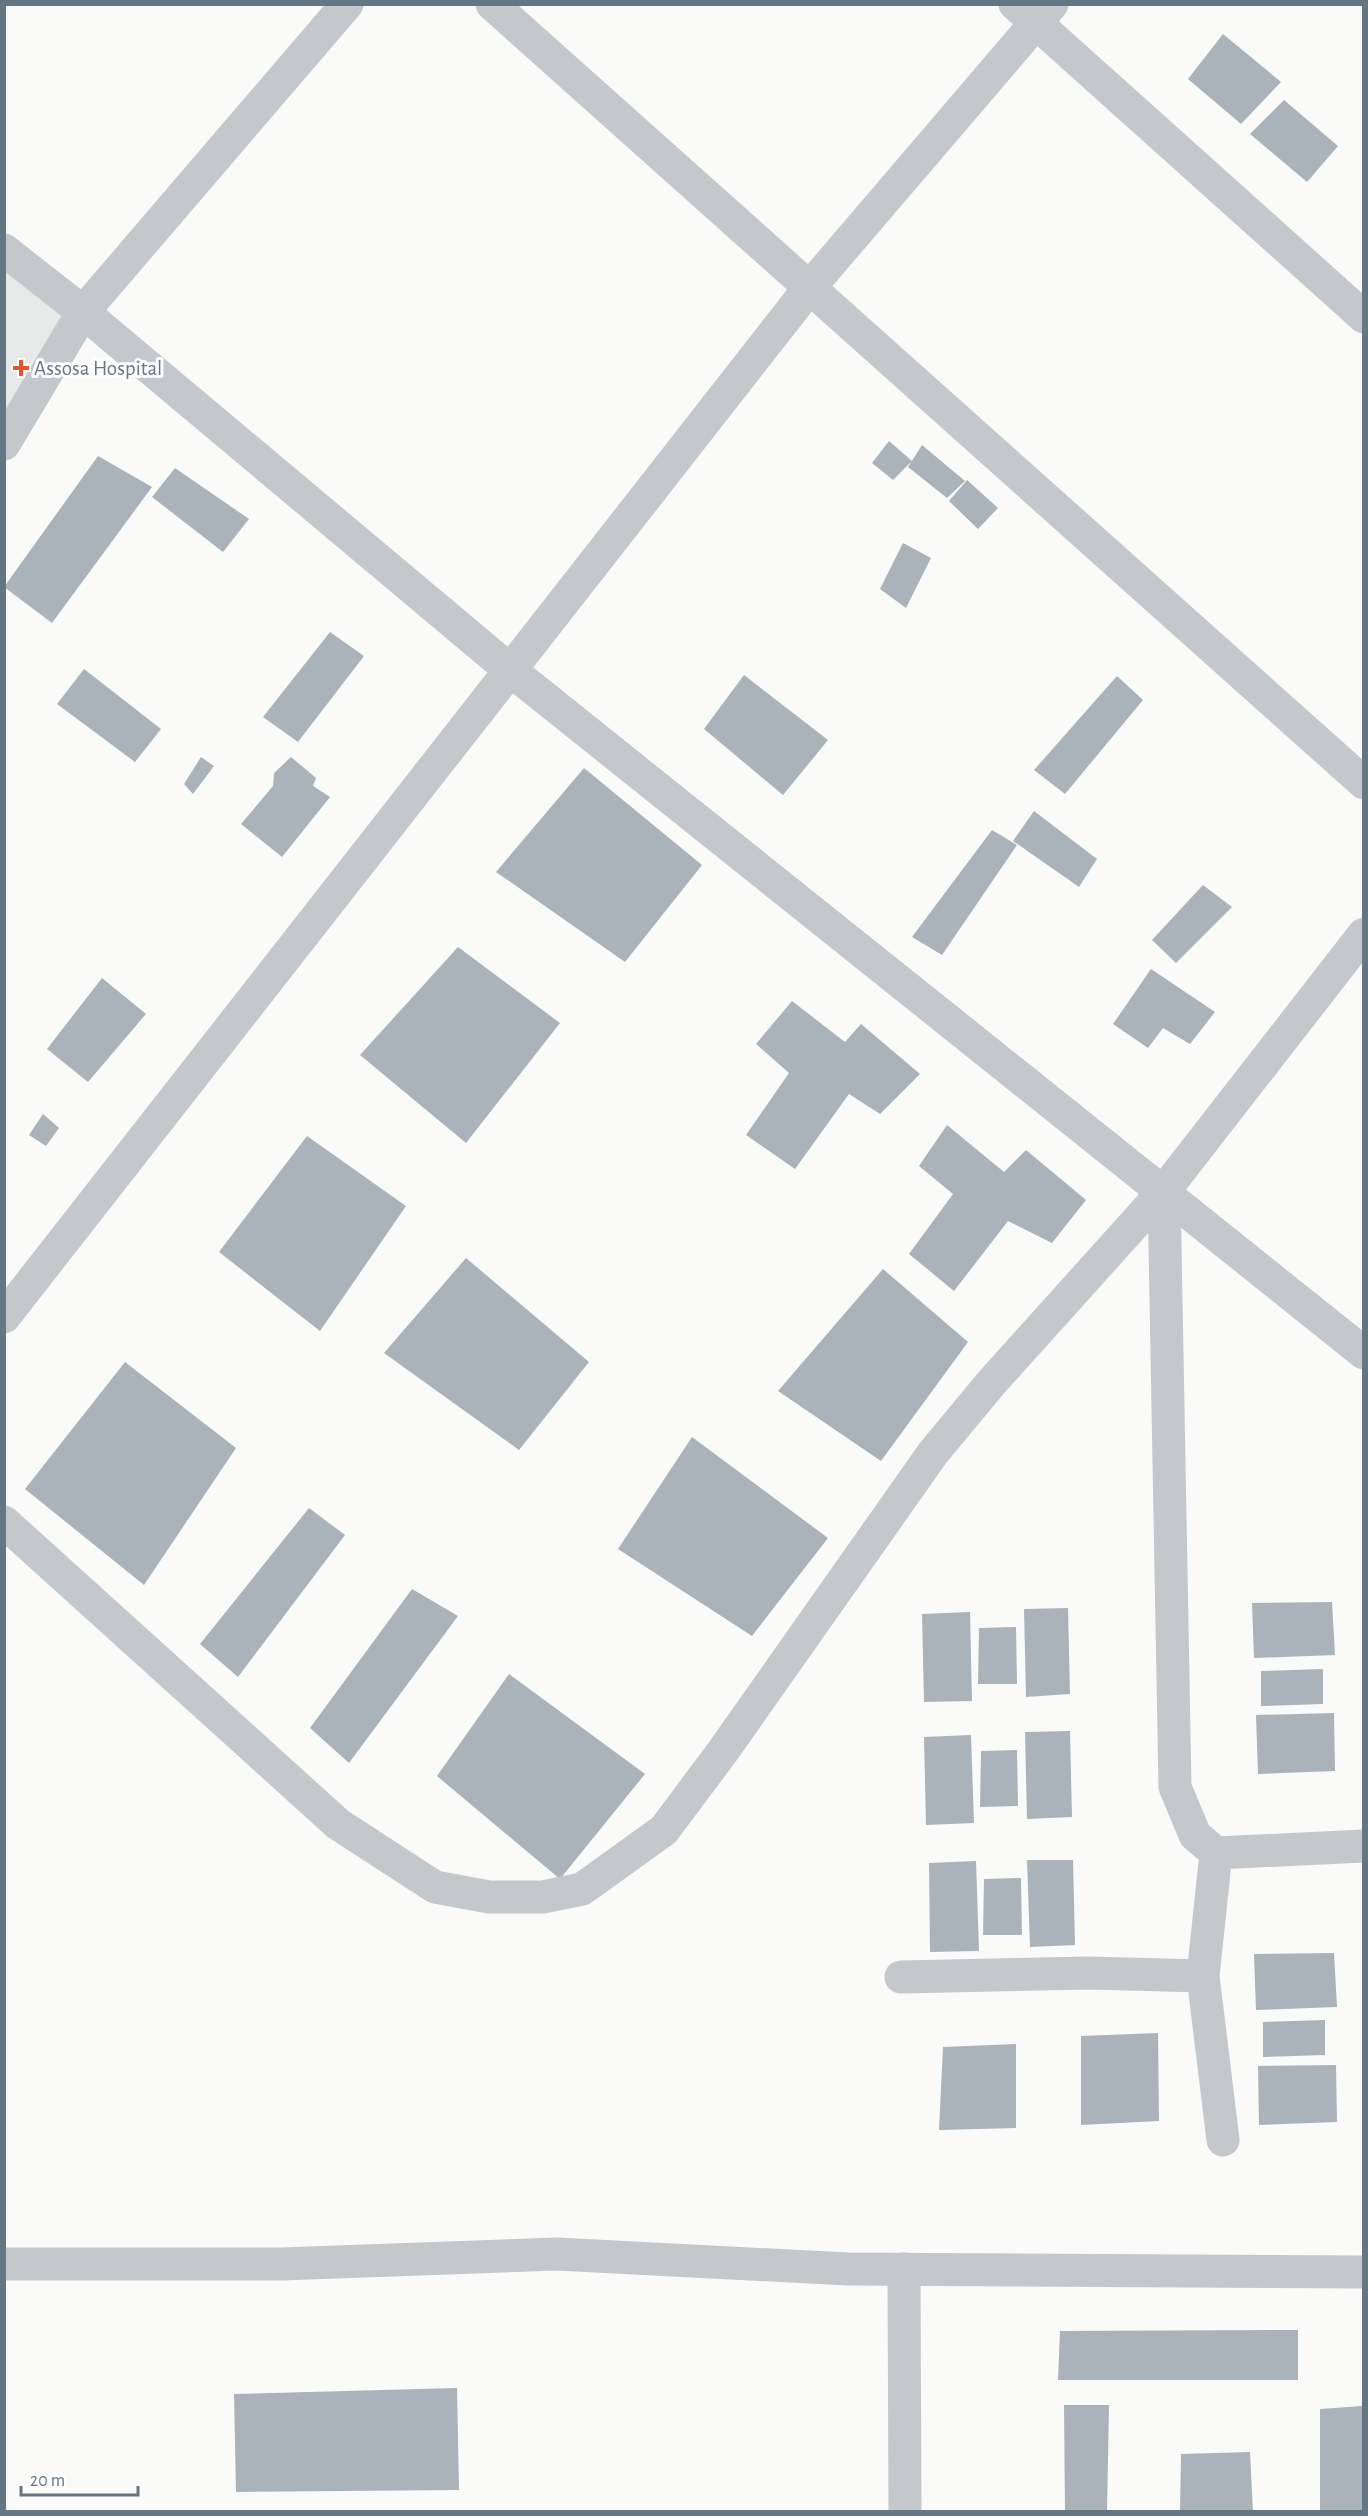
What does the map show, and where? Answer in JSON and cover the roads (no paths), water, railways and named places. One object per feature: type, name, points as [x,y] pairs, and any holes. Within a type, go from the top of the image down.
[{"type":"street","points":[[4,444],[82,312],[347,4]]},
{"type":"street","points":[[492,4],[1364,783]]},
{"type":"street","points":[[4,1317],[810,287],[1034,11],[1364,317]]},
{"type":"street","points":[[4,250],[82,312],[510,670],[1364,1353]]},
{"type":"street","points":[[4,1522],[338,1824],[435,1887],[489,1897],[543,1897],[582,1889],[664,1830],[723,1751],[933,1453],[992,1382],[1164,1191],[1364,934]]},
{"type":"street","points":[[1164,1191],[1175,1787],[1195,1835],[1216,1853],[1364,1846]]},
{"type":"street","points":[[1216,1853],[1203,1976],[1223,2140]]},
{"type":"street","points":[[901,1977],[1088,1973],[1203,1976]]},
{"type":"street","points":[[4,2264],[282,2264],[557,2254],[848,2269],[1364,2271]]},
{"type":"street","points":[[904,2269],[905,2511]]},
{"type":"place","name":"Assosa Hospital","points":[[21,368]]}]
